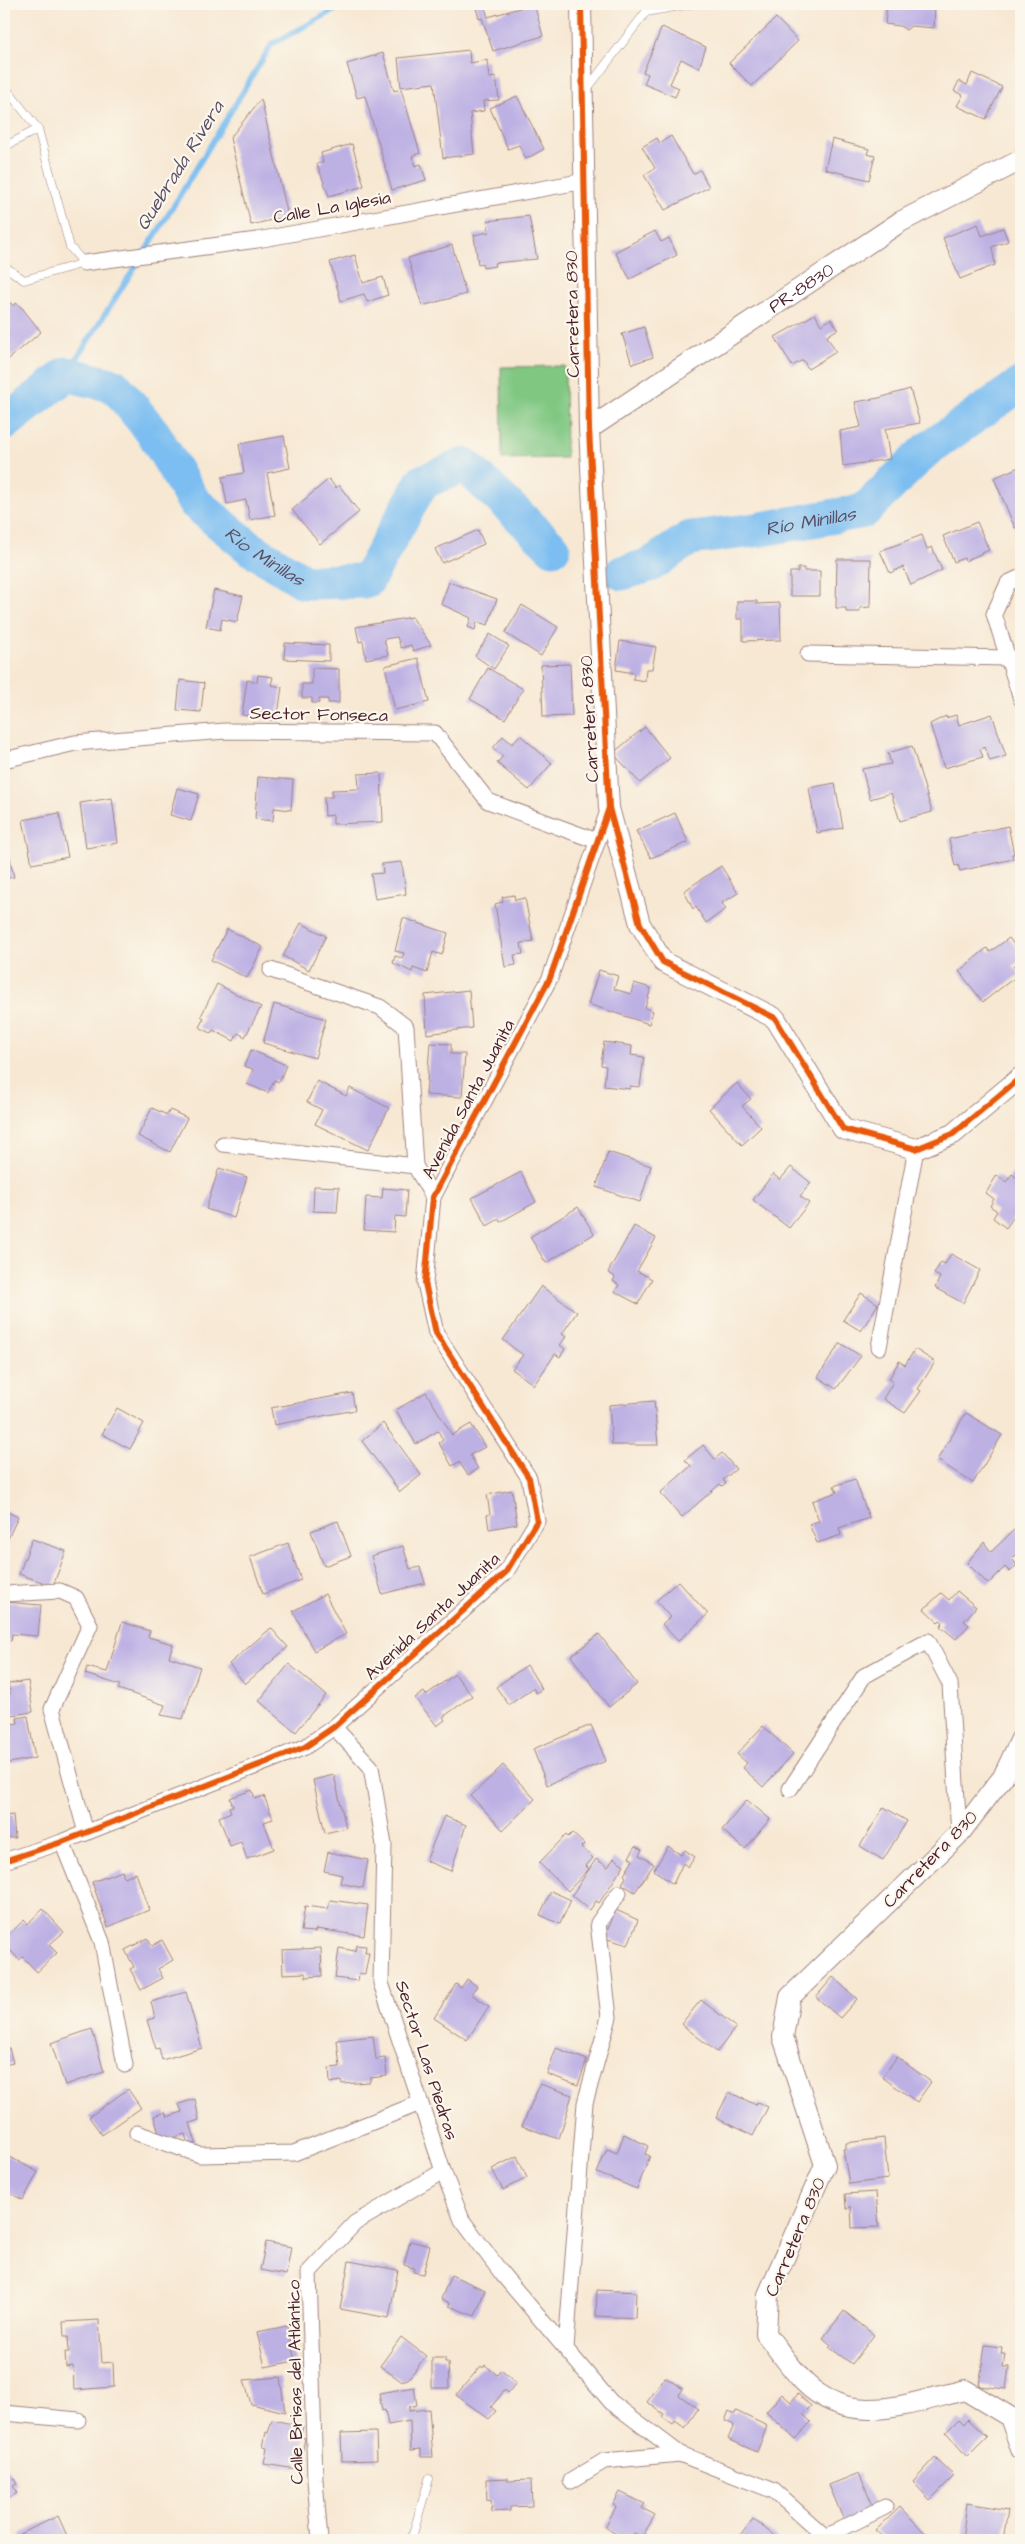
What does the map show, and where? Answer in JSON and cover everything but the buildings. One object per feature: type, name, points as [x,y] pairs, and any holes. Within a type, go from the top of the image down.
[{"type":"street","name":"Carretera 830","points":[[581,4],[589,429],[609,808],[640,924],[663,962],[775,1018],[843,1129],[916,1149]]},
{"type":"street","name":"PR-8830","points":[[589,429],[900,222],[1021,160]]},
{"type":"street","name":"Calle La Iglesia","points":[[84,263],[257,240],[585,181]]},
{"type":"street","points":[[1021,576],[1008,583],[994,614],[1021,699]]},
{"type":"street","points":[[808,654],[1007,658]]},
{"type":"street","name":"Sector Fonseca","points":[[4,760],[75,743],[225,732],[435,734],[488,801],[597,841]]},
{"type":"street","name":"Avenida Santa Juanita","points":[[4,1861],[86,1833],[305,1747],[334,1727],[506,1572],[537,1521],[529,1478],[436,1333],[425,1283],[434,1197],[550,978],[609,808]]},
{"type":"street","points":[[270,970],[380,1007],[406,1027],[415,1166],[434,1197]]},
{"type":"street","points":[[880,1347],[916,1149],[953,1134],[1021,1077]]},
{"type":"street","points":[[224,1144],[415,1166]]},
{"type":"street","points":[[4,1594],[60,1591],[76,1598],[90,1625],[52,1709],[86,1833]]},
{"type":"street","points":[[790,1789],[864,1676],[928,1642],[950,1684],[959,1834]]},
{"type":"street","name":"Sector Las Piedras","points":[[334,1727],[371,1767],[384,1845],[381,1983],[443,2171],[462,2220],[503,2276],[611,2402],[680,2454],[774,2491],[827,2539]]},
{"type":"street","name":"Carretera 830","points":[[1021,1739],[1003,1777],[959,1834],[790,1997],[783,2037],[825,2164],[768,2295],[766,2334],[804,2382],[841,2407],[877,2411],[965,2390],[1010,2417],[1021,2449]]},
{"type":"street","points":[[62,1842],[102,1942],[125,2065]]},
{"type":"street","points":[[566,2348],[585,2102],[610,2017],[598,1923],[619,1893]]},
{"type":"street","points":[[138,2133],[200,2155],[294,2153],[420,2103]]},
{"type":"street","name":"Calle Brisas del Atlántico","points":[[320,2540],[315,2480],[310,2272],[355,2223],[443,2171]]},
{"type":"street","points":[[4,2413],[78,2420]]},
{"type":"street","points":[[571,2481],[604,2461],[680,2454]]},
{"type":"street","points":[[827,2539],[885,2507]]},
{"type":"lane","points":[[583,95],[646,12],[691,4]]},
{"type":"lane","points":[[4,86],[38,129],[70,247],[84,263],[24,280],[4,266]]},
{"type":"lane","points":[[4,147],[38,129]]},
{"type":"lane","points":[[408,2540],[412,2534],[429,2479]]},
{"type":"green space","points":[[565,366],[566,458],[502,459],[501,367]]},
{"type":"waterway","name":"Quebrada Rivera","points":[[67,374],[160,228],[272,44],[346,4]]},
{"type":"waterway","name":"Río Minillas","points":[[4,424],[67,374],[115,386],[154,434],[194,502],[250,548],[305,582],[367,581],[422,482],[465,465],[553,548]]},
{"type":"waterway","name":"Río Minillas","points":[[622,573],[650,565],[690,538],[756,530],[864,511],[925,451],[1021,384]]},
{"type":"cycle path","points":[[581,4],[589,429],[609,808],[640,924],[663,962],[775,1018],[843,1129],[916,1149],[953,1134],[1021,1077]]},
{"type":"cycle path","points":[[4,1861],[62,1842],[305,1747],[334,1727],[506,1572],[537,1521],[529,1478],[436,1333],[425,1283],[433,1197],[550,978],[609,808]]}]
